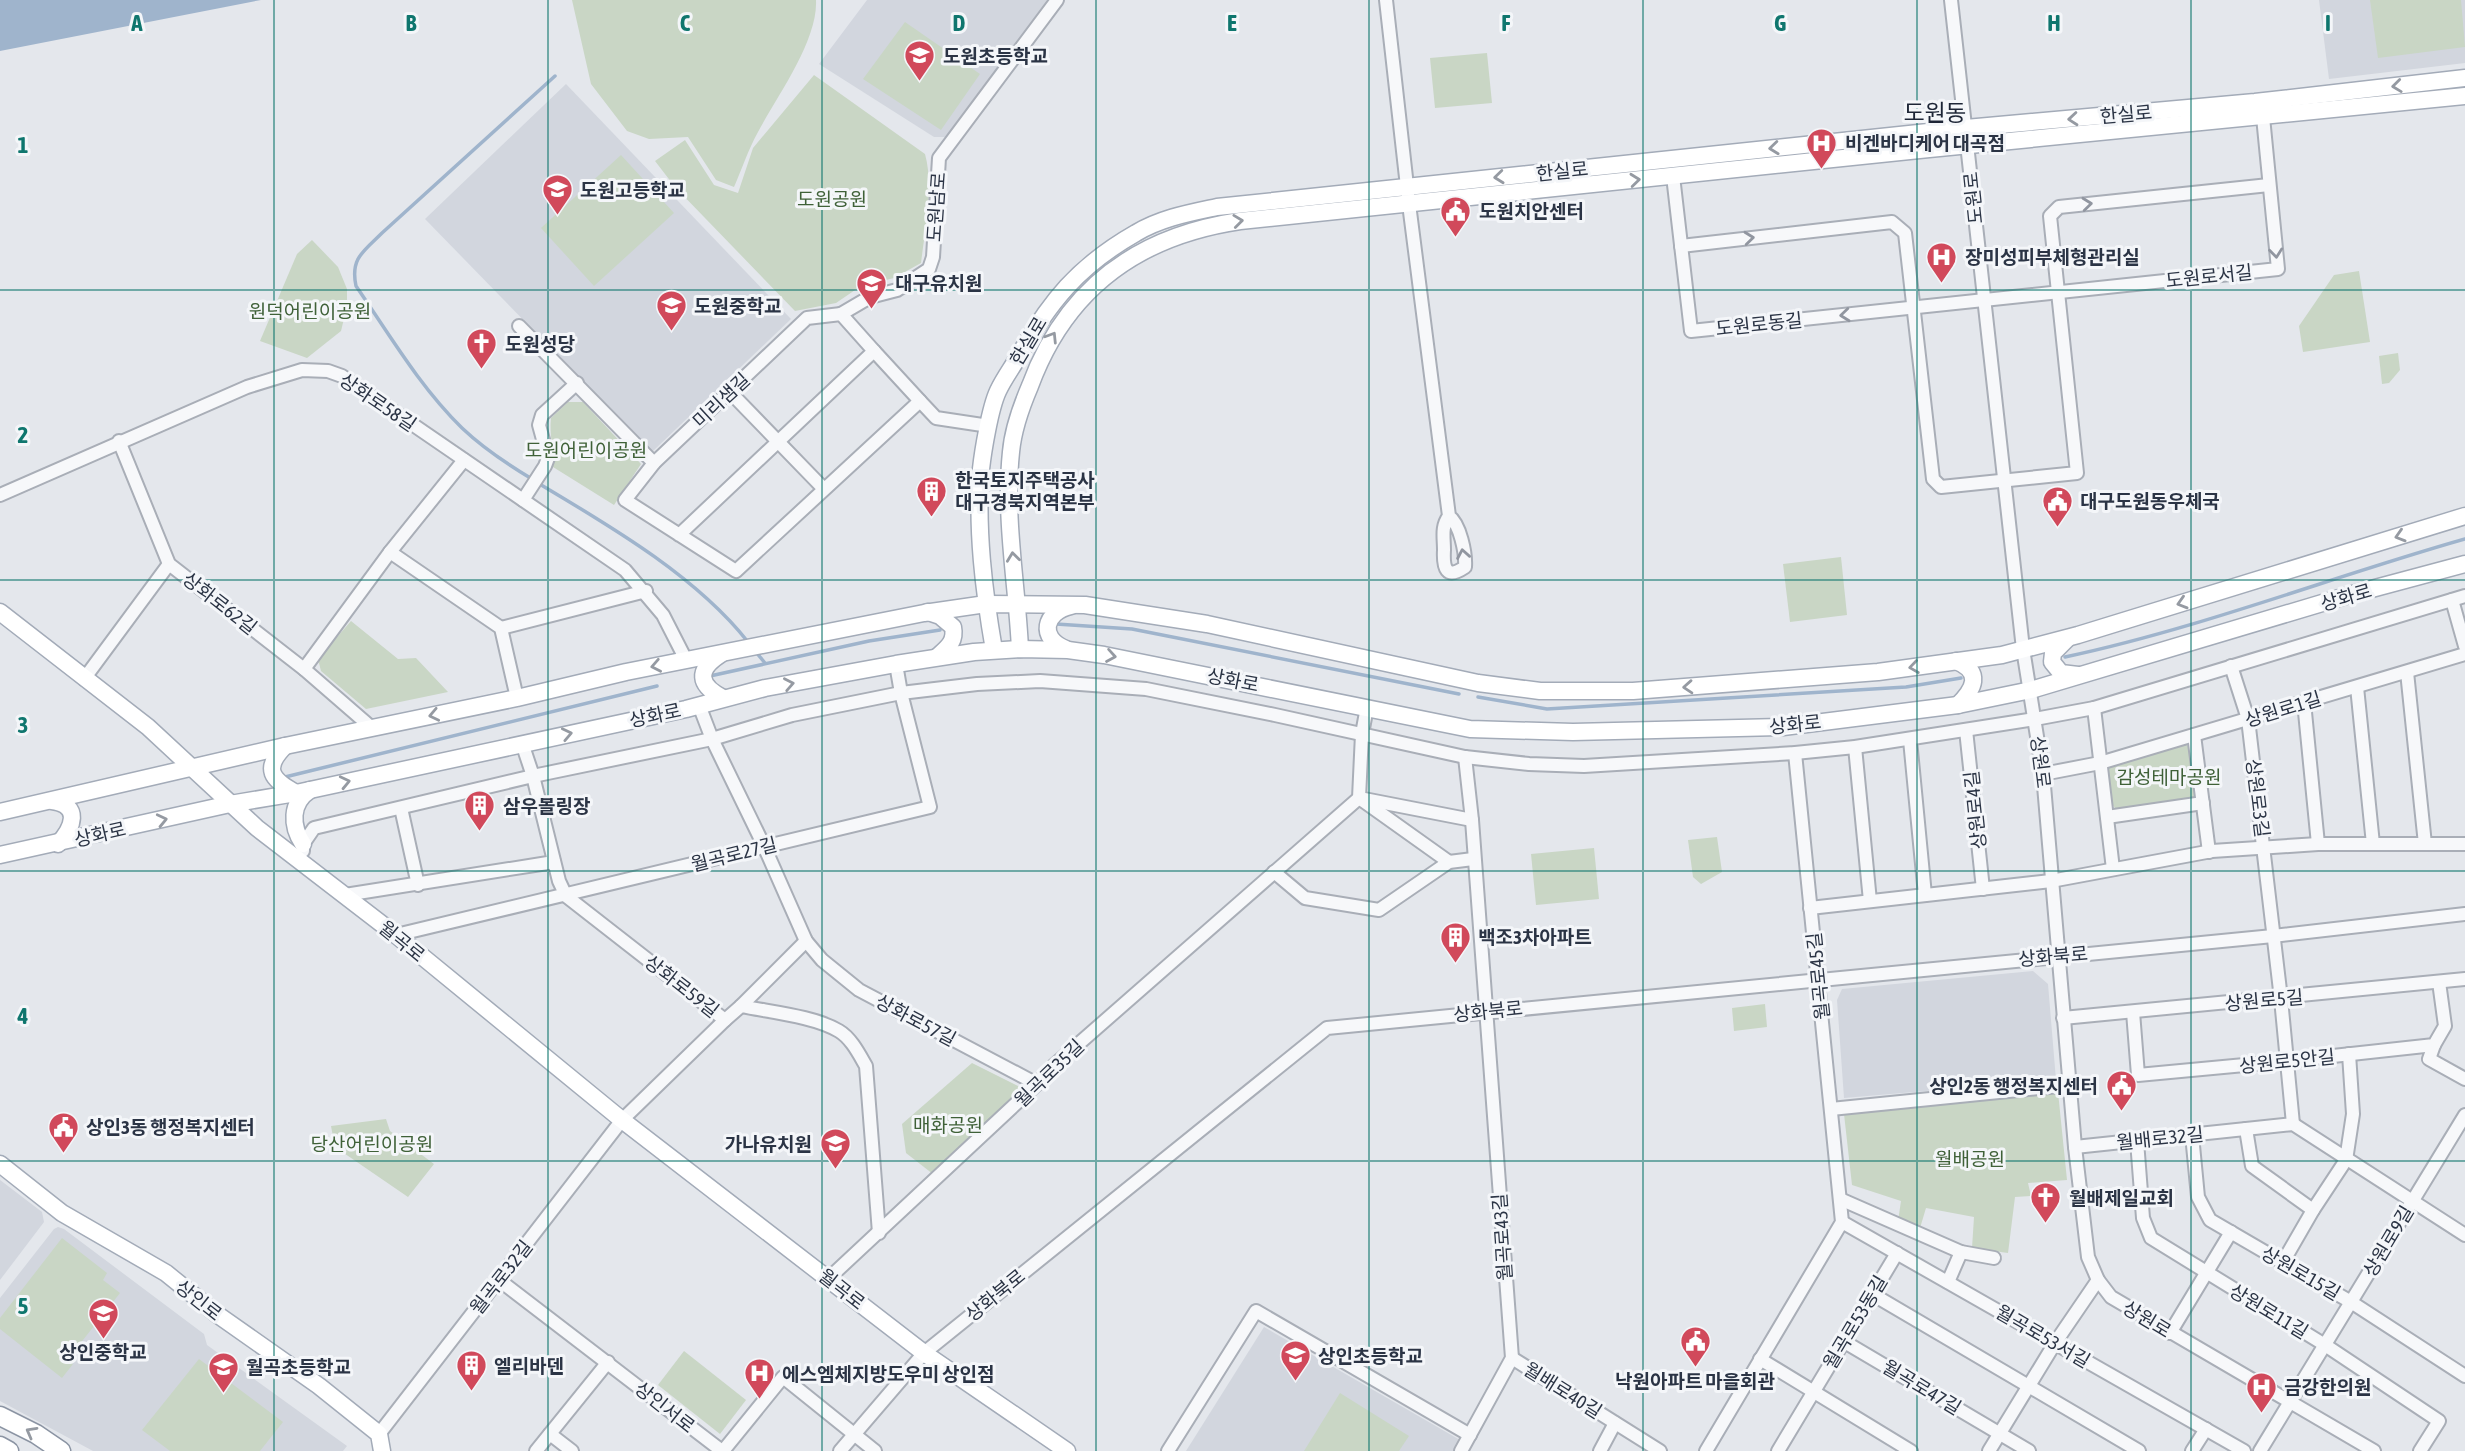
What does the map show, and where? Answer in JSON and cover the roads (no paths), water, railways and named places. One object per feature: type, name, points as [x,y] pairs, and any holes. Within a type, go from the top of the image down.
[{"type":"highway","points":[[0,1416],[36,1434],[61,1451]]},
{"type":"highway","points":[[0,1446],[9,1451]]},
{"type":"main road","name":"한실로","points":[[1020,649],[1010,509],[1011,452],[1017,418],[1041,356],[1083,295],[1112,270],[1168,239],[1206,226],[1673,176],[1967,136],[2465,78]]},
{"type":"main road","name":"한실로","points":[[994,650],[986,604],[981,469],[997,393],[1032,331],[1056,296],[1079,274],[1137,232],[1172,217],[1217,207],[1407,187],[1967,136],[2263,117],[2465,96]]},
{"type":"main road","points":[[0,812],[285,746],[686,660],[928,612],[986,604],[1077,605],[1206,624],[1463,680],[1540,691],[1633,691],[1878,672],[2024,649],[2069,638],[2465,516]]},
{"type":"main road","name":"상화로","points":[[0,855],[230,804],[303,792],[723,698],[896,664],[994,650],[1068,650],[1116,657],[1470,729],[1573,732],[1783,727],[1958,705],[2031,690],[2349,595],[2465,564]]},
{"type":"main road","points":[[1068,650],[1052,641],[1048,625],[1059,610],[1077,605]]},
{"type":"main road","name":"월곡로","points":[[0,612],[148,727],[257,828],[396,935],[622,1120],[924,1353],[1067,1451]]},
{"type":"main road","points":[[928,612],[940,616],[953,627],[954,639],[937,657]]},
{"type":"main road","points":[[2069,638],[2062,641],[2053,653],[2052,662],[2061,673],[2083,676]]},
{"type":"main road","points":[[723,653],[708,663],[703,679],[711,692],[723,698]]},
{"type":"main road","points":[[1956,661],[1972,671],[1974,683],[1968,695],[1958,705]]},
{"type":"main road","points":[[285,746],[275,755],[272,767],[274,777],[283,786],[303,792],[294,814],[294,831],[303,844]]},
{"type":"main road","points":[[50,800],[63,802],[72,815],[67,834],[58,844]]},
{"type":"main road","name":"상인로","points":[[0,1164],[62,1213],[166,1273],[218,1315],[319,1387],[379,1434]]},
{"type":"main road","points":[[379,1434],[382,1451]]},
{"type":"street","name":"도원남로","points":[[841,314],[870,297],[897,290],[929,269],[933,257],[939,158],[1057,0]]},
{"type":"street","points":[[1385,0],[1449,516]]},
{"type":"street","name":"도원로","points":[[1951,0],[2024,649]]},
{"type":"street","name":"도원로서길","points":[[1984,299],[2278,269],[2263,117]]},
{"type":"street","name":"도원로동길","points":[[1673,176],[1691,331],[1984,299]]},
{"type":"street","points":[[1681,246],[1892,222],[1905,233],[1933,480],[1941,487],[2077,473],[2050,216],[2059,207],[2270,185]]},
{"type":"street","points":[[841,314],[936,418],[989,426]]},
{"type":"street","name":"미리샘길","points":[[841,314],[807,318],[654,463],[625,500],[736,571],[920,401]]},
{"type":"street","points":[[519,326],[654,463]]},
{"type":"street","points":[[679,535],[874,351]]},
{"type":"street","name":"상화로58길","points":[[0,495],[247,387],[302,370],[328,371],[342,376],[625,570],[646,591],[663,615],[686,660]]},
{"type":"street","points":[[523,500],[548,458],[539,425],[542,415],[577,383]]},
{"type":"street","points":[[730,392],[824,489]]},
{"type":"street","name":"상화로62길","points":[[119,441],[169,564],[304,669],[372,728]]},
{"type":"street","points":[[304,669],[390,552],[464,460]]},
{"type":"street","points":[[390,552],[501,628],[517,698]]},
{"type":"street","points":[[84,679],[169,564]]},
{"type":"street","points":[[501,628],[646,591]]},
{"type":"street","points":[[303,862],[303,844],[314,828],[533,776],[712,739],[792,715],[901,693],[977,684],[1040,681],[1146,690],[1465,757],[1584,766],[1795,753],[1910,740],[2094,708],[2465,596]]},
{"type":"street","points":[[2452,600],[2465,646]]},
{"type":"street","name":"상원로","points":[[2024,649],[2043,774],[2075,1147],[2088,1257],[2098,1280],[2111,1297],[2374,1451]]},
{"type":"street","name":"상원로1길","points":[[2043,774],[2100,763],[2465,654]]},
{"type":"street","name":"월곡로27길","points":[[396,935],[930,807],[896,664]]},
{"type":"street","name":"상원로3길","points":[[2231,666],[2248,719],[2264,848]]},
{"type":"street","points":[[2407,672],[2425,844]]},
{"type":"street","points":[[2357,687],[2373,844]]},
{"type":"street","points":[[2304,702],[2318,844]]},
{"type":"street","name":"상화로57길","points":[[699,705],[712,739],[806,941],[842,978],[859,990],[1037,1084]]},
{"type":"street","points":[[1359,798],[1362,734],[1367,707]]},
{"type":"street","points":[[2094,708],[2113,869]]},
{"type":"street","name":"상원로4길","points":[[1966,730],[1983,889]]},
{"type":"street","points":[[2194,735],[2209,852]]},
{"type":"street","points":[[1910,740],[1925,895]]},
{"type":"street","points":[[522,744],[566,896]]},
{"type":"street","points":[[1855,747],[1870,901]]},
{"type":"street","name":"월곡로45길","points":[[1795,753],[1842,1222]]},
{"type":"street","name":"월곡로43길","points":[[1465,757],[1512,1358]]},
{"type":"street","points":[[1359,798],[1472,820]]},
{"type":"street","points":[[1359,798],[1449,862]]},
{"type":"street","name":"월곡로35길","points":[[828,1279],[1051,1068],[1359,798]]},
{"type":"street","points":[[2107,817],[2203,803]]},
{"type":"street","points":[[401,807],[418,885]]},
{"type":"street","name":"상원로3길","points":[[2051,881],[2209,852],[2318,844],[2465,844]]},
{"type":"street","points":[[2264,848],[2292,1125],[2465,1235]]},
{"type":"street","points":[[1274,872],[1305,898],[1379,910],[1449,862],[1474,859]]},
{"type":"street","name":"월곡로","points":[[345,895],[554,862]]},
{"type":"street","points":[[1810,908],[2051,881]]},
{"type":"street","name":"상화로59길","points":[[566,896],[725,1020],[741,1006],[812,1021],[840,1031],[866,1066],[879,1233]]},
{"type":"street","name":"상화북로","points":[[840,1451],[924,1353],[1327,1028],[2273,936],[2465,914]]},
{"type":"street","points":[[741,1006],[806,941]]},
{"type":"street","name":"상원로5길","points":[[2063,1018],[2281,999],[2465,979]]},
{"type":"street","points":[[2439,982],[2445,1026],[2429,1059],[2465,1079]]},
{"type":"street","name":"상원로5안길","points":[[2133,1012],[2138,1075],[2434,1045]]},
{"type":"street","points":[[622,1120],[725,1020]]},
{"type":"street","points":[[2283,1262],[2346,1160],[2353,1114],[2349,1054]]},
{"type":"street","points":[[1831,1109],[2070,1084]]},
{"type":"street","name":"상원로9길","points":[[2260,1451],[2465,1115]]},
{"type":"street","name":"월곡로32길","points":[[379,1434],[622,1120]]},
{"type":"street","name":"월배로32길","points":[[2075,1147],[2292,1125]]},
{"type":"street","points":[[2246,1129],[2252,1166],[2313,1210]]},
{"type":"street","name":"상원로15길","points":[[2192,1135],[2198,1198],[2210,1220],[2351,1302],[2465,1377]]},
{"type":"street","name":"상원로11길","points":[[2137,1141],[2143,1218],[2151,1238],[2325,1345],[2439,1421],[2420,1451]]},
{"type":"street","points":[[1840,1199],[1961,1252],[1994,1258]]},
{"type":"street","points":[[1706,1451],[1842,1222]]},
{"type":"street","name":"월곡로53서길","points":[[1842,1222],[2244,1451]]},
{"type":"street","points":[[2170,1333],[2231,1232]]},
{"type":"street","points":[[1948,1282],[1961,1252]]},
{"type":"street","name":"월곡로53동길","points":[[1813,1391],[1897,1253]]},
{"type":"street","name":"상인서로","points":[[499,1280],[722,1451]]},
{"type":"street","points":[[1989,1451],[2055,1343],[2098,1280]]},
{"type":"street","points":[[1872,1294],[2139,1451]]},
{"type":"street","points":[[1168,1451],[1256,1311],[1470,1435]]},
{"type":"street","name":"월곡로47길","points":[[1843,1341],[2029,1451]]},
{"type":"street","points":[[1461,1451],[1512,1358]]},
{"type":"street","name":"월배로40길","points":[[1512,1358],[1660,1451]]},
{"type":"street","name":"월곡로53동길","points":[[1760,1359],[1911,1451]]},
{"type":"street","points":[[536,1451],[608,1363]]},
{"type":"street","points":[[722,1451],[783,1377],[875,1451]]},
{"type":"street","points":[[1778,1451],[1813,1391]]},
{"type":"street","name":"월배로40길","points":[[1600,1451],[1615,1423]]},
{"type":"street","points":[[2192,1451],[2206,1429]]},
{"type":"street","points":[[550,1434],[572,1451]]},
{"type":"water","points":[[0,0],[261,0],[0,51]]},
{"type":"waterway","points":[[532,479],[478,442],[432,395],[356,286],[355,268],[360,256],[370,245],[555,76]]},
{"type":"waterway","points":[[538,483],[622,535],[678,574],[727,618],[748,642]]},
{"type":"waterway","points":[[2065,657],[2166,632],[2465,539]]},
{"type":"waterway","points":[[1056,624],[1132,629],[1459,694]]},
{"type":"waterway","points":[[710,676],[869,641],[940,630]]},
{"type":"waterway","points":[[755,651],[765,663]]},
{"type":"waterway","points":[[1478,697],[1547,709],[1906,687],[1961,678]]},
{"type":"waterway","points":[[285,777],[657,686]]},
{"type":"place","name":"도원초등학교","points":[[920,83]]},
{"type":"place","name":"비겐바디케어 대곡점","points":[[1822,170]]},
{"type":"place","name":"도원고등학교","points":[[557,217]]},
{"type":"place","name":"도원치안센터","points":[[1456,238]]},
{"type":"place","name":"장미성피부체형관리실","points":[[1942,284]]},
{"type":"place","name":"대구유치원","points":[[872,310]]},
{"type":"place","name":"도원중학교","points":[[671,333]]},
{"type":"place","name":"도원성당","points":[[482,371]]},
{"type":"place","name":"한국토지주택공사 대구경북지역본부","points":[[932,518]]},
{"type":"place","name":"대구도원동우체국","points":[[2057,528]]},
{"type":"place","name":"삼우볼링장","points":[[480,833]]},
{"type":"place","name":"백조3차아파트","points":[[1455,964]]},
{"type":"place","name":"상인2동 행정복지센터","points":[[2121,1113]]},
{"type":"place","name":"상인3동 행정복지센터","points":[[63,1154]]},
{"type":"place","name":"가나유치원","points":[[835,1171]]},
{"type":"place","name":"월배제일교회","points":[[2046,1225]]},
{"type":"place","name":"상인중학교","points":[[103,1340]]},
{"type":"place","name":"낙원아파트 마을회관","points":[[1695,1369]]},
{"type":"place","name":"상인초등학교","points":[[1295,1383]]},
{"type":"place","name":"엘리바덴","points":[[471,1393]]},
{"type":"place","name":"월곡초등학교","points":[[223,1394]]},
{"type":"place","name":"에스엠체지방도우미 상인점","points":[[759,1401]]},
{"type":"place","name":"금강한의원","points":[[2261,1414]]},
{"type":"district","name":"도원동","points":[[1935,113]]},
{"type":"park label","name":"도원공원","points":[[832,199]]},
{"type":"park label","name":"원덕어린이공원","points":[[310,311]]},
{"type":"park label","name":"도원어린이공원","points":[[586,450]]},
{"type":"park label","name":"감성테마공원","points":[[2169,777]]},
{"type":"park label","name":"매화공원","points":[[948,1125]]},
{"type":"park label","name":"당산어린이공원","points":[[372,1144]]},
{"type":"park label","name":"월배공원","points":[[1970,1159]]}]
